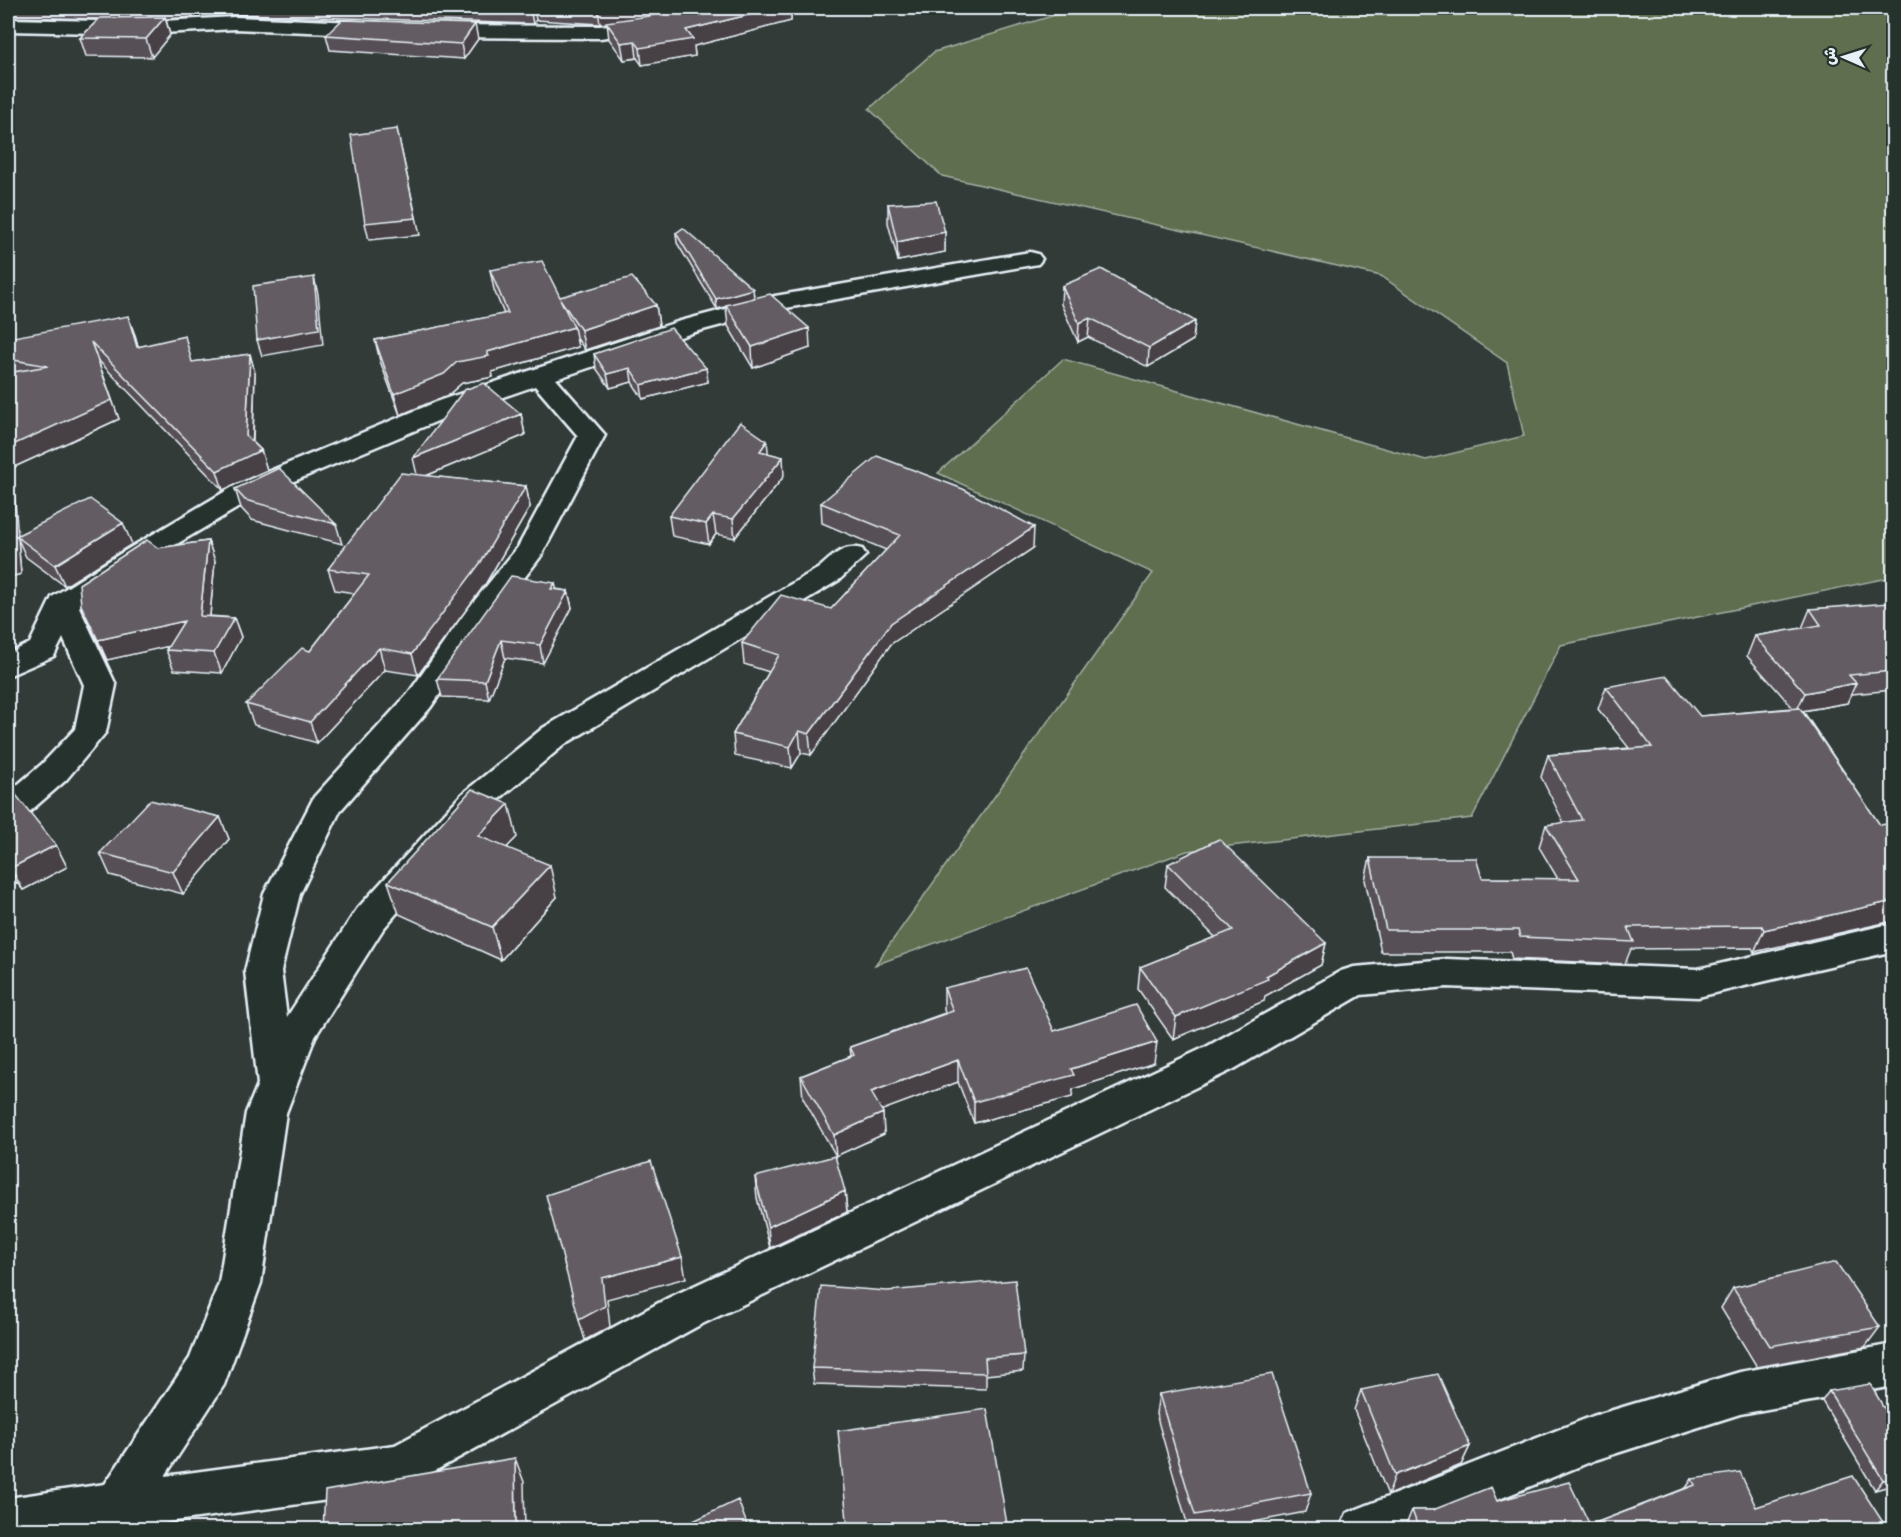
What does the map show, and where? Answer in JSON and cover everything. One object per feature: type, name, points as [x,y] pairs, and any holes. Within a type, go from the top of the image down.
[{"type":"street","points":[[8,25],[144,28],[235,23],[402,30],[600,32],[650,25],[706,8]]},
{"type":"street","points":[[8,666],[43,649],[63,604],[246,491],[440,410],[686,327],[784,301],[1030,260]]},
{"type":"street","points":[[276,1087],[264,971],[282,894],[326,805],[419,701],[478,617],[531,550],[592,435],[539,375]]},
{"type":"street","points":[[118,1506],[208,1370],[240,1283],[266,1113],[298,1032],[370,919],[474,802],[554,736],[829,574],[852,555]]},
{"type":"street","points":[[8,811],[54,771],[90,732],[100,685],[63,604]]},
{"type":"street","points":[[8,1521],[400,1467],[683,1312],[1220,1058],[1354,981],[1447,973],[1698,984],[1893,937]]},
{"type":"street","points":[[1364,1530],[1593,1438],[1740,1393],[1893,1365]]},
{"type":"green space","points":[[1078,8],[1893,8],[1893,577],[1561,645],[1472,818],[1187,851],[875,965],[1153,573],[938,473],[1063,359],[1426,460],[1524,436],[1507,363],[1381,276],[942,176],[869,109],[934,52]]},
{"type":"building","points":[[677,8],[777,8],[686,30],[693,39],[640,48],[635,41],[621,43],[606,22],[649,16]]},
{"type":"building","points":[[165,17],[146,39],[80,38],[100,18]]},
{"type":"building","points":[[342,20],[475,24],[461,44],[326,35]]},
{"type":"building","points":[[397,129],[416,218],[365,223],[351,135]]},
{"type":"building","points":[[936,201],[945,232],[897,242],[888,204]]},
{"type":"building","points":[[683,228],[753,289],[716,299],[676,233]]},
{"type":"building","points":[[542,261],[560,297],[632,277],[656,305],[581,330],[560,299],[574,327],[487,352],[489,356],[457,362],[444,374],[394,394],[375,340],[508,313],[490,270]]},
{"type":"building","points":[[1101,269],[1195,321],[1149,348],[1090,318],[1079,323],[1062,286]]},
{"type":"building","points":[[314,277],[319,329],[257,340],[253,286]]},
{"type":"building","points":[[770,294],[809,328],[752,347],[726,305]]},
{"type":"building","points":[[128,316],[137,347],[185,336],[192,362],[250,354],[246,436],[261,450],[217,471],[91,342],[112,400],[8,447],[8,373],[48,366],[8,359],[8,338]]},
{"type":"building","points":[[671,328],[706,368],[641,385],[630,368],[607,374],[594,354]]},
{"type":"building","points":[[484,383],[521,414],[413,458],[464,390]]},
{"type":"building","points":[[740,422],[767,441],[760,451],[783,457],[733,519],[713,515],[706,524],[669,516]]},
{"type":"building","points":[[877,456],[963,489],[1034,527],[891,623],[809,734],[799,731],[790,747],[733,734],[779,655],[742,643],[781,595],[831,609],[900,535],[821,503]]},
{"type":"building","points":[[279,468],[336,524],[245,500],[235,489]]},
{"type":"building","points":[[401,473],[526,486],[481,562],[412,654],[379,648],[310,722],[246,704],[302,648],[310,651],[369,575],[328,569]]},
{"type":"building","points":[[8,499],[12,554],[8,556]]},
{"type":"building","points":[[90,499],[123,523],[55,565],[16,536]]},
{"type":"building","points":[[147,540],[158,548],[208,541],[200,616],[234,618],[214,653],[166,650],[184,621],[98,640],[81,605],[79,584]]},
{"type":"building","points":[[511,576],[555,583],[551,589],[568,591],[540,645],[501,640],[485,681],[437,679]]},
{"type":"building","points":[[1890,603],[1893,605],[1893,671],[1849,675],[1856,683],[1805,693],[1755,636],[1821,625],[1810,609]]},
{"type":"building","points":[[1667,676],[1700,716],[1800,708],[1880,825],[1893,823],[1893,901],[1764,930],[1762,926],[1628,927],[1634,942],[1520,937],[1518,930],[1386,930],[1370,858],[1476,858],[1482,878],[1579,879],[1546,825],[1582,820],[1548,755],[1652,747],[1606,687]]},
{"type":"building","points":[[472,789],[509,804],[478,836],[550,865],[492,927],[388,882]]},
{"type":"building","points":[[16,795],[56,845],[11,868],[8,864],[8,799]]},
{"type":"building","points":[[150,800],[220,817],[173,872],[100,853]]},
{"type":"building","points":[[1219,839],[1326,943],[1266,976],[1268,979],[1176,1017],[1140,967],[1233,930],[1168,864]]},
{"type":"building","points":[[1026,968],[1054,1031],[1136,1005],[1157,1042],[1071,1069],[1074,1075],[974,1102],[958,1060],[871,1092],[883,1113],[834,1135],[801,1076],[854,1055],[850,1047],[953,1011],[944,988]]},
{"type":"building","points":[[835,1156],[845,1191],[768,1227],[755,1177]]},
{"type":"building","points":[[651,1161],[682,1257],[602,1278],[605,1306],[579,1320],[546,1195]]},
{"type":"building","points":[[1836,1262],[1880,1327],[1770,1346],[1733,1288]]},
{"type":"building","points":[[1015,1280],[1024,1355],[985,1358],[986,1373],[812,1368],[821,1286],[887,1291]]},
{"type":"building","points":[[1272,1374],[1311,1493],[1195,1515],[1159,1394]]},
{"type":"building","points":[[1438,1374],[1470,1446],[1395,1475],[1361,1390]]},
{"type":"building","points":[[1870,1384],[1893,1423],[1893,1478],[1883,1480],[1829,1391]]},
{"type":"building","points":[[987,1409],[1008,1530],[848,1530],[838,1431]]},
{"type":"building","points":[[515,1458],[516,1530],[323,1530],[325,1491]]},
{"type":"building","points":[[1740,1472],[1756,1507],[1853,1476],[1888,1530],[1419,1530],[1412,1510],[1433,1510],[1491,1487],[1497,1501],[1569,1482],[1590,1525],[1695,1485],[1692,1479]]},
{"type":"building","points":[[738,1500],[749,1530],[674,1530]]},
{"type":"building","points":[[1081,1526],[1082,1530],[1049,1530]]}]
